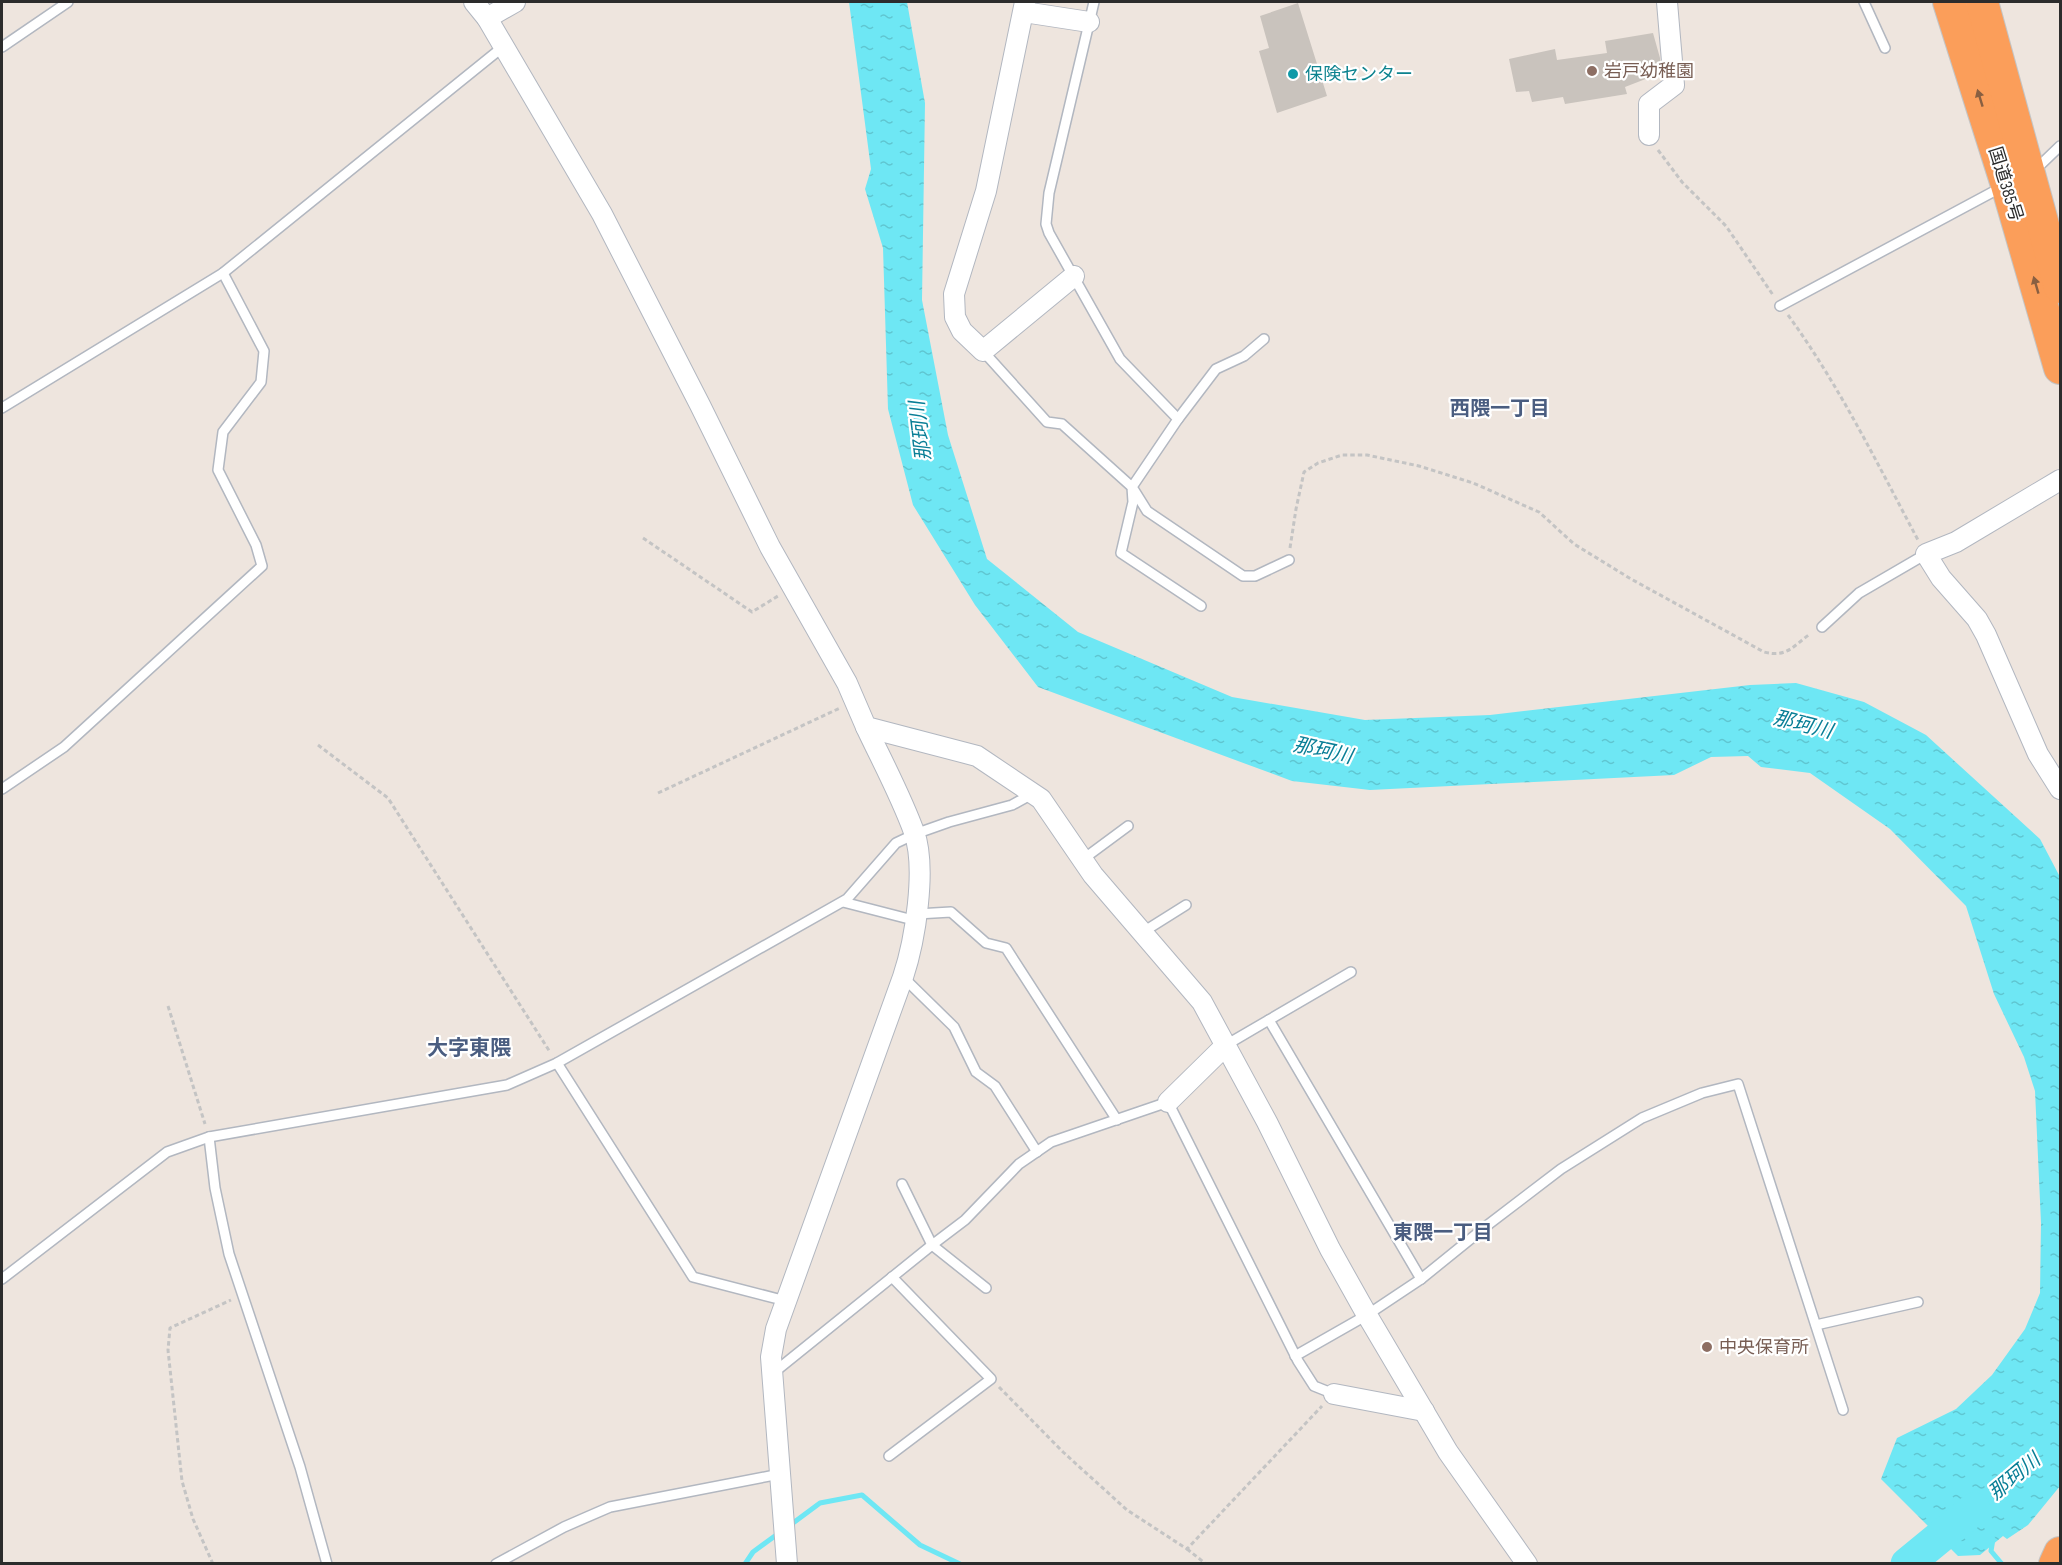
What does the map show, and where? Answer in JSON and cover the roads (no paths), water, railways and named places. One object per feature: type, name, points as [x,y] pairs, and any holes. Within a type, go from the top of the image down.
[{"type":"highway","name":"国道385号","points":[[1950,2],[2061,287]]},
{"type":"highway","name":"国道385号","points":[[1982,2],[2018,180],[2058,349]]},
{"type":"highway","points":[[2055,1563],[2061,1552]]},
{"type":"street","points":[[474,2],[504,46],[602,214],[770,546],[847,683],[915,834],[919,869],[917,917],[903,977],[776,1329],[771,1357],[787,1563]]},
{"type":"street","points":[[487,18],[515,2]]},
{"type":"street","points":[[1649,135],[1649,104],[1674,86],[1668,2]]},
{"type":"street","points":[[1074,276],[983,351],[962,331],[956,317],[954,294],[986,191],[1025,7],[1089,22]]},
{"type":"street","points":[[2061,480],[1956,542],[1926,554],[1941,578],[1977,619],[2038,754],[2061,789]]},
{"type":"street","points":[[866,727],[977,756],[1041,799],[1093,875],[1203,1002],[1367,1316],[1448,1452],[1527,1563]]},
{"type":"street","points":[[1168,1102],[1226,1045]]},
{"type":"street","points":[[1334,1394],[1424,1411]]},
{"type":"lane","points":[[2,47],[68,2]]},
{"type":"lane","points":[[1094,2],[1049,193],[1046,224],[1120,359],[1178,418]]},
{"type":"lane","points":[[1864,2],[1885,48]]},
{"type":"lane","points":[[2,408],[224,273],[504,46]]},
{"type":"lane","points":[[1780,306],[2018,180],[2061,146]]},
{"type":"lane","points":[[2,789],[64,747],[262,566],[256,545],[218,470],[223,432],[261,382],[264,351],[224,273]]},
{"type":"lane","points":[[1201,606],[1120,553],[1133,502],[1132,487],[1178,418],[1216,369],[1244,356],[1264,339]]},
{"type":"lane","points":[[983,351],[1047,422],[1062,424],[1132,487],[1147,511],[1243,576],[1255,576],[1289,560]]},
{"type":"lane","points":[[1822,627],[1859,593],[1926,554]]},
{"type":"lane","points":[[2,1279],[167,1152],[209,1137],[507,1085],[557,1063],[843,902],[896,843],[915,834],[1012,805],[1032,794]]},
{"type":"lane","points":[[1082,860],[1128,826]]},
{"type":"lane","points":[[843,902],[917,917],[951,912],[986,943],[1006,948],[1117,1120]]},
{"type":"lane","points":[[1143,932],[1186,905]]},
{"type":"lane","points":[[1226,1045],[1351,972]]},
{"type":"lane","points":[[903,977],[954,1028],[976,1072],[995,1086],[1037,1152]]},
{"type":"lane","points":[[1269,1020],[1421,1279]]},
{"type":"lane","points":[[557,1063],[693,1277],[786,1301]]},
{"type":"lane","points":[[1295,1356],[1367,1316],[1421,1279],[1561,1169],[1642,1118],[1702,1093],[1738,1084],[1843,1410]]},
{"type":"lane","points":[[772,1375],[965,1220],[1019,1164],[1051,1142],[1168,1102],[1295,1356],[1314,1386],[1334,1394]]},
{"type":"lane","points":[[209,1137],[215,1188],[229,1254],[300,1467],[327,1563]]},
{"type":"lane","points":[[902,1184],[932,1245],[986,1288]]},
{"type":"lane","points":[[889,1456],[991,1379],[892,1277]]},
{"type":"lane","points":[[1816,1325],[1918,1302]]},
{"type":"lane","points":[[496,1563],[564,1527],[610,1507],[780,1474]]},
{"type":"water","points":[[849,2],[907,2],[925,103],[922,300],[948,435],[987,559],[1078,632],[1232,697],[1365,720],[1490,715],[1750,685],[1796,683],[1864,702],[1926,735],[2040,839],[2060,877],[2060,1486],[2028,1525],[2007,1539],[2003,1536],[1980,1555],[1958,1556],[1881,1479],[1897,1438],[1956,1409],[1992,1375],[2025,1329],[2040,1293],[2041,1223],[2035,1091],[2024,1057],[1994,994],[1966,906],[1890,829],[1810,773],[1761,767],[1748,756],[1711,757],[1674,775],[1370,790],[1292,781],[1038,687],[975,605],[913,505],[888,409],[883,248],[865,189],[871,169]]},
{"type":"waterway","points":[[789,1526],[820,1503],[862,1495],[920,1545],[960,1564]]},
{"type":"waterway","name":"那珂川","points":[[1907,1564],[1974,1509]]},
{"type":"waterway","points":[[745,1564],[753,1552],[779,1533]]},
{"type":"waterway","points":[[1993,1539],[1991,1551],[2002,1564]]},
{"type":"place","name":"岩戸幼稚園","points":[[1592,71]]},
{"type":"place","name":"保険センター","points":[[1293,74]]},
{"type":"place","name":"中央保育所","points":[[1707,1347]]},
{"type":"district","name":"西隈一丁目","points":[[1500,408]]},
{"type":"district","name":"大字東隈","points":[[469,1048]]},
{"type":"district","name":"東隈一丁目","points":[[1443,1232]]}]
